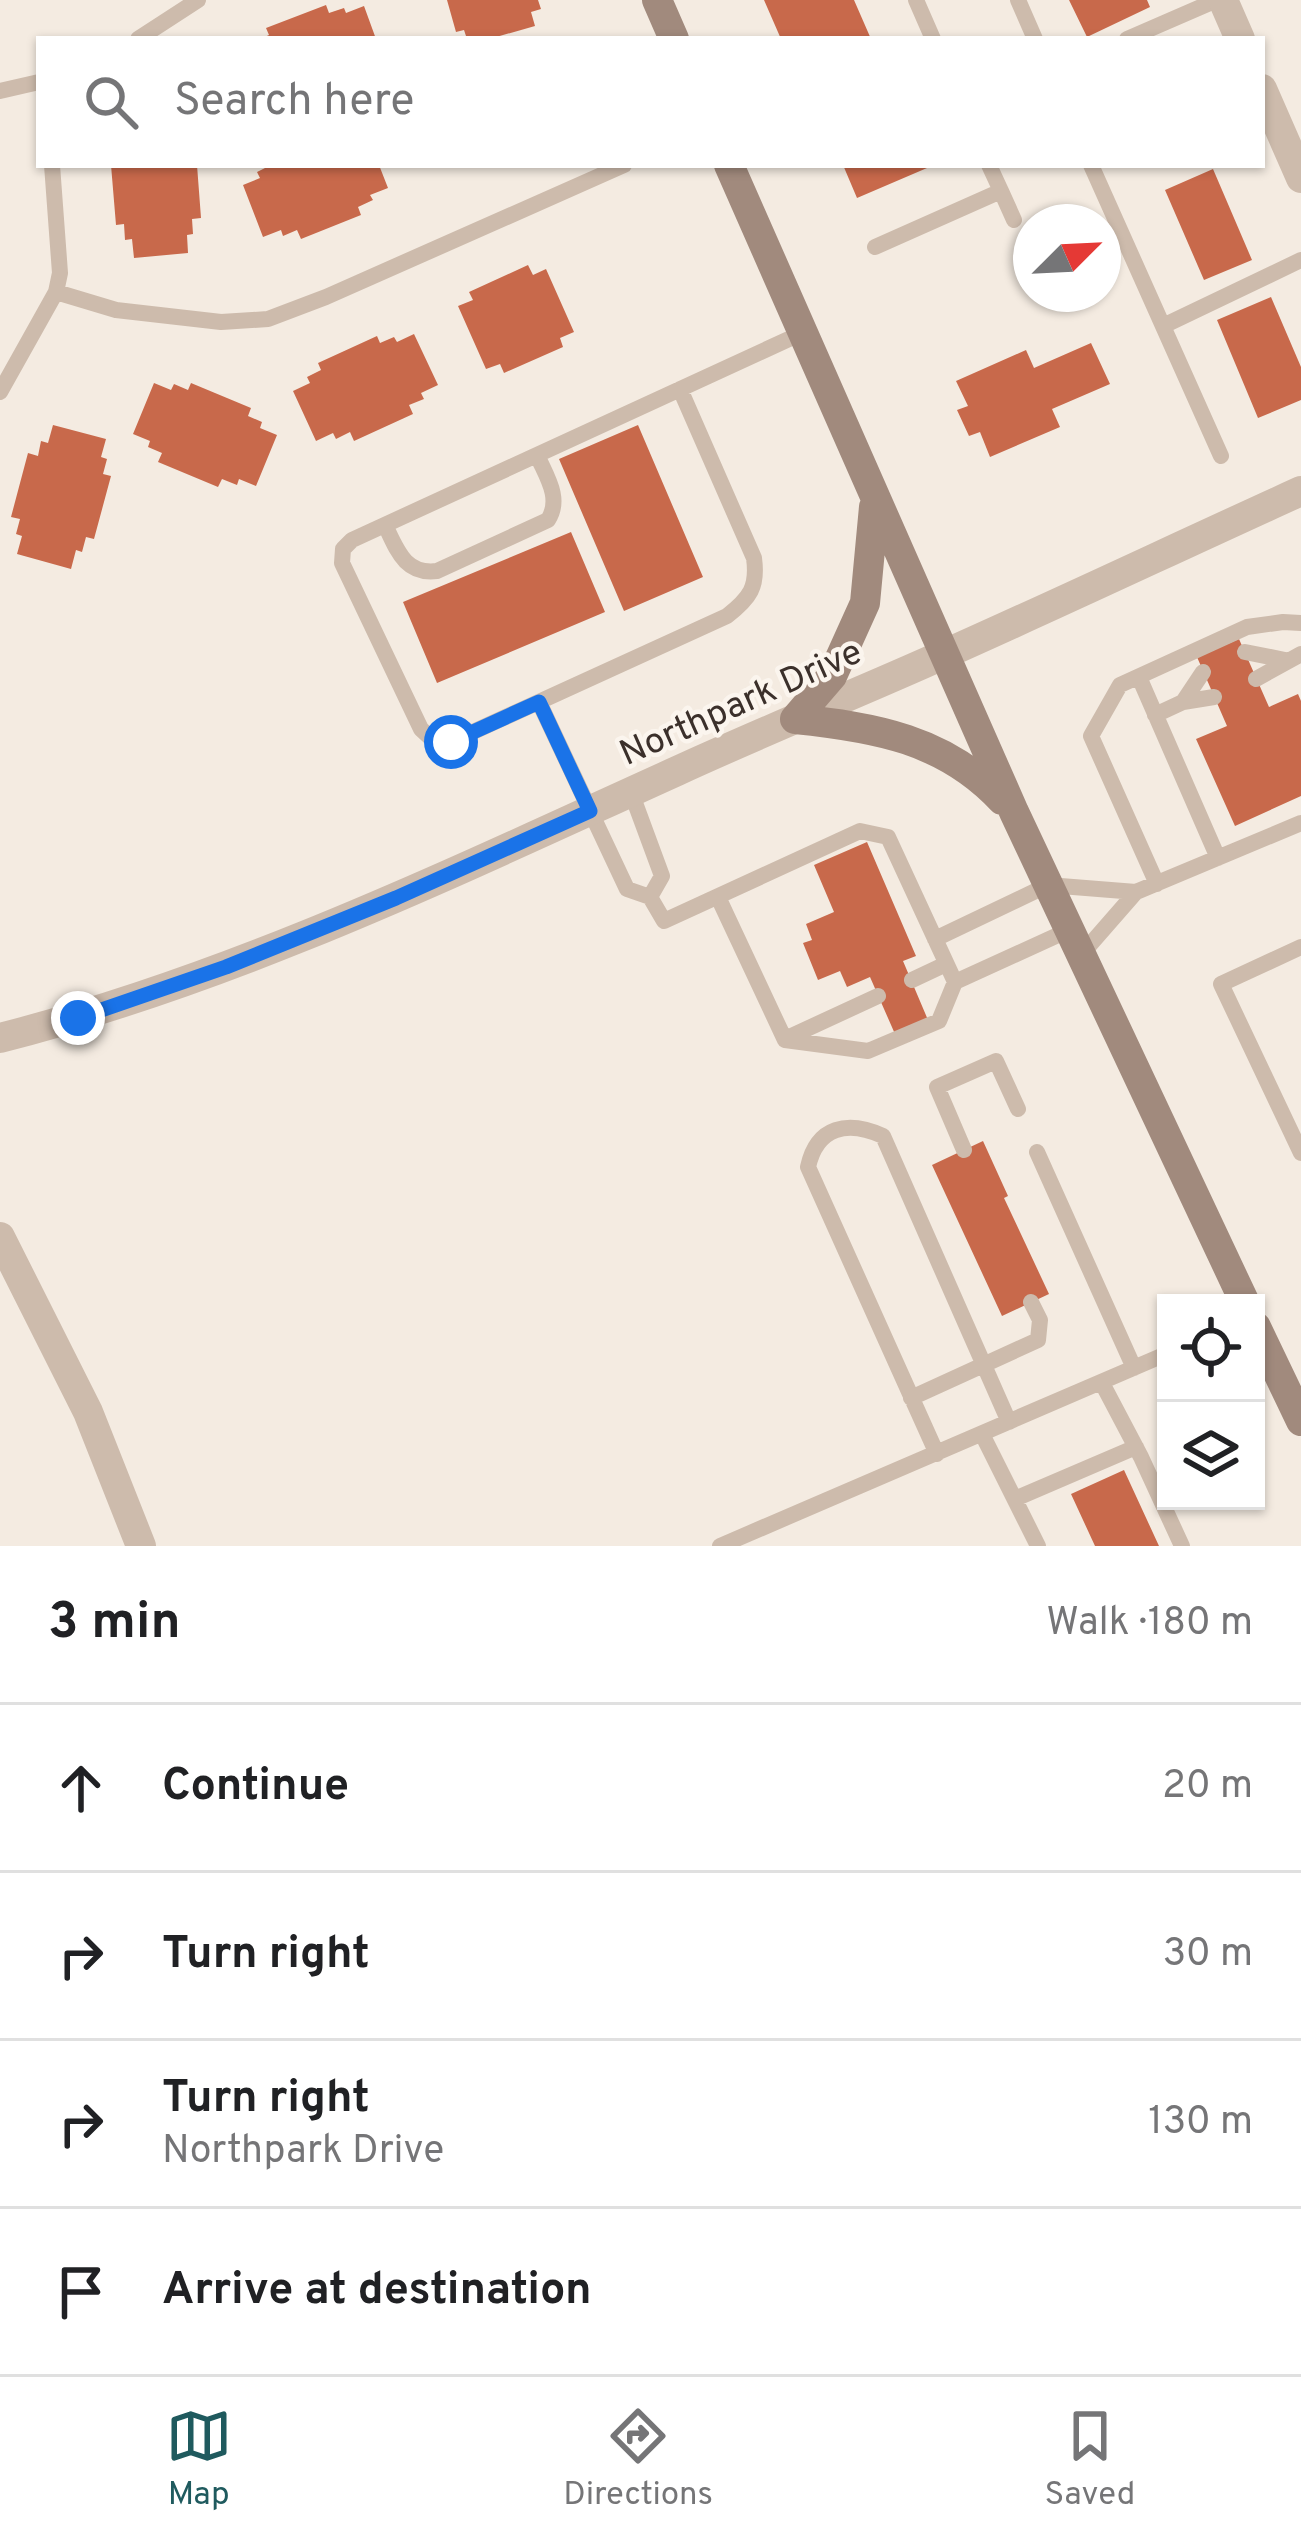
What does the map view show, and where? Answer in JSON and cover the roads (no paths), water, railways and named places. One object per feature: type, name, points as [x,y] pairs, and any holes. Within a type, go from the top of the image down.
[{"type":"main road","points":[[657,0],[673,36]]},
{"type":"main road","points":[[730,168],[1013,812],[1240,1294]]},
{"type":"main road","points":[[795,718],[832,676],[865,603],[874,501]]},
{"type":"main road","points":[[795,718],[899,735],[934,750],[971,772],[1013,812]]},
{"type":"main road","points":[[1265,1346],[1301,1421]]},
{"type":"street","points":[[1220,0],[1238,36]]},
{"type":"street","points":[[1265,96],[1301,178]]},
{"type":"street","name":"Northpark Drive","points":[[0,1036],[78,1018],[226,967],[396,898],[1301,491]]},
{"type":"street","points":[[0,1237],[88,1412],[141,1546]]},
{"type":"lane","points":[[143,36],[198,0]]},
{"type":"lane","points":[[916,0],[932,36]]},
{"type":"lane","points":[[1018,0],[1034,36]]},
{"type":"lane","points":[[1134,36],[1220,0]]},
{"type":"lane","points":[[0,91],[36,83]]},
{"type":"lane","points":[[0,392],[56,292],[60,273],[52,168]]},
{"type":"lane","points":[[56,292],[116,310],[221,322],[268,319],[617,168]]},
{"type":"lane","points":[[990,168],[1013,218]]},
{"type":"lane","points":[[1092,168],[1221,456]]},
{"type":"lane","points":[[875,247],[1001,191]]},
{"type":"lane","points":[[1163,326],[1301,260]]},
{"type":"lane","points":[[680,389],[754,558],[757,577],[751,593],[728,616],[451,742],[434,741],[421,729],[342,563],[343,549],[352,540],[385,525],[680,389],[802,333]]},
{"type":"lane","points":[[385,525],[406,563],[426,572],[548,520],[554,511],[554,494],[537,455]]},
{"type":"lane","points":[[1157,884],[1091,736],[1120,686],[1247,627],[1301,623]]},
{"type":"lane","points":[[1293,657],[1253,673],[1293,657]]},
{"type":"lane","points":[[1138,677],[1218,858]]},
{"type":"lane","points":[[1155,715],[1212,691],[1183,702]]},
{"type":"lane","points":[[539,702],[627,889],[650,897],[664,921],[860,831],[888,837],[956,982]]},
{"type":"lane","points":[[631,792],[662,876],[650,897]]},
{"type":"lane","points":[[784,1040],[868,1051],[939,1021],[956,982],[1075,942],[1136,892],[1301,823]]},
{"type":"lane","points":[[935,939],[1048,885],[1136,892]]},
{"type":"lane","points":[[718,898],[784,1040]]},
{"type":"lane","points":[[1301,947],[1221,984],[1297,1133],[1301,1153]]},
{"type":"lane","points":[[912,980],[946,964]]},
{"type":"lane","points":[[784,1040],[878,996]]},
{"type":"lane","points":[[964,1150],[937,1087],[996,1061],[1018,1109]]},
{"type":"lane","points":[[937,1454],[808,1167],[812,1149],[847,1126],[862,1126],[883,1136],[1010,1422]]},
{"type":"lane","points":[[1037,1152],[1134,1368]]},
{"type":"lane","points":[[911,1398],[1038,1340],[1040,1320],[1031,1302]]},
{"type":"lane","points":[[720,1546],[1157,1358]]},
{"type":"lane","points":[[1102,1383],[1182,1546]]},
{"type":"lane","points":[[982,1434],[1038,1546]]},
{"type":"lane","points":[[1015,1498],[1136,1447]]}]
